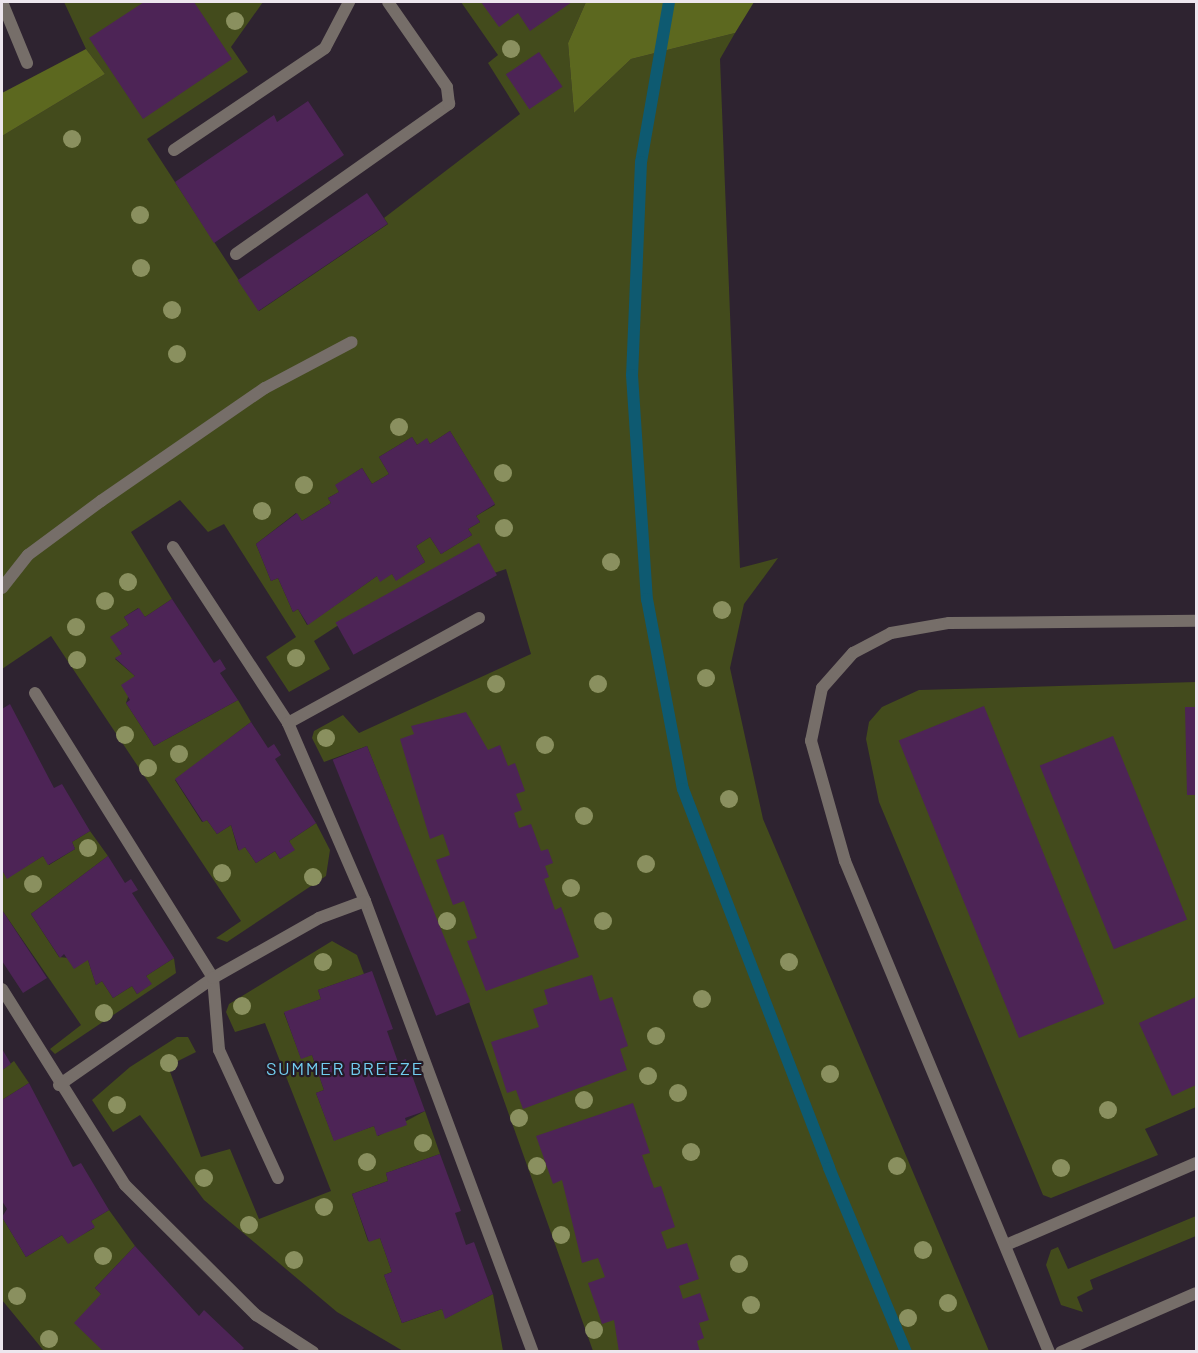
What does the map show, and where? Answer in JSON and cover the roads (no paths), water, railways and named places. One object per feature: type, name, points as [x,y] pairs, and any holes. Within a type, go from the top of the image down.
[{"type":"lane","points":[[2,2],[27,63]]},
{"type":"lane","points":[[174,150],[325,48],[349,2]]},
{"type":"lane","points":[[236,254],[449,104],[447,87],[388,2]]},
{"type":"lane","points":[[2,588],[28,555],[101,501],[265,388],[352,342]]},
{"type":"lane","points":[[173,547],[288,723],[365,901],[533,1352]]},
{"type":"lane","points":[[288,723],[479,618]]},
{"type":"lane","points":[[1049,1352],[845,861],[810,741],[822,688],[854,653],[891,633],[949,624],[1197,621]]},
{"type":"lane","points":[[36,693],[213,978],[219,1050],[278,1178]]},
{"type":"lane","points":[[59,1085],[213,978],[319,918],[365,901]]},
{"type":"lane","points":[[2,989],[59,1085],[125,1185],[256,1315],[313,1352]]},
{"type":"lane","points":[[1006,1245],[1197,1163]]},
{"type":"lane","points":[[1061,1352],[1197,1293]]},
{"type":"waterway","points":[[669,2],[641,162],[632,375],[647,599],[683,789],[829,1168],[906,1352]]},
{"type":"district","name":"SUMMER BREEZE","points":[[345,1068]]}]
